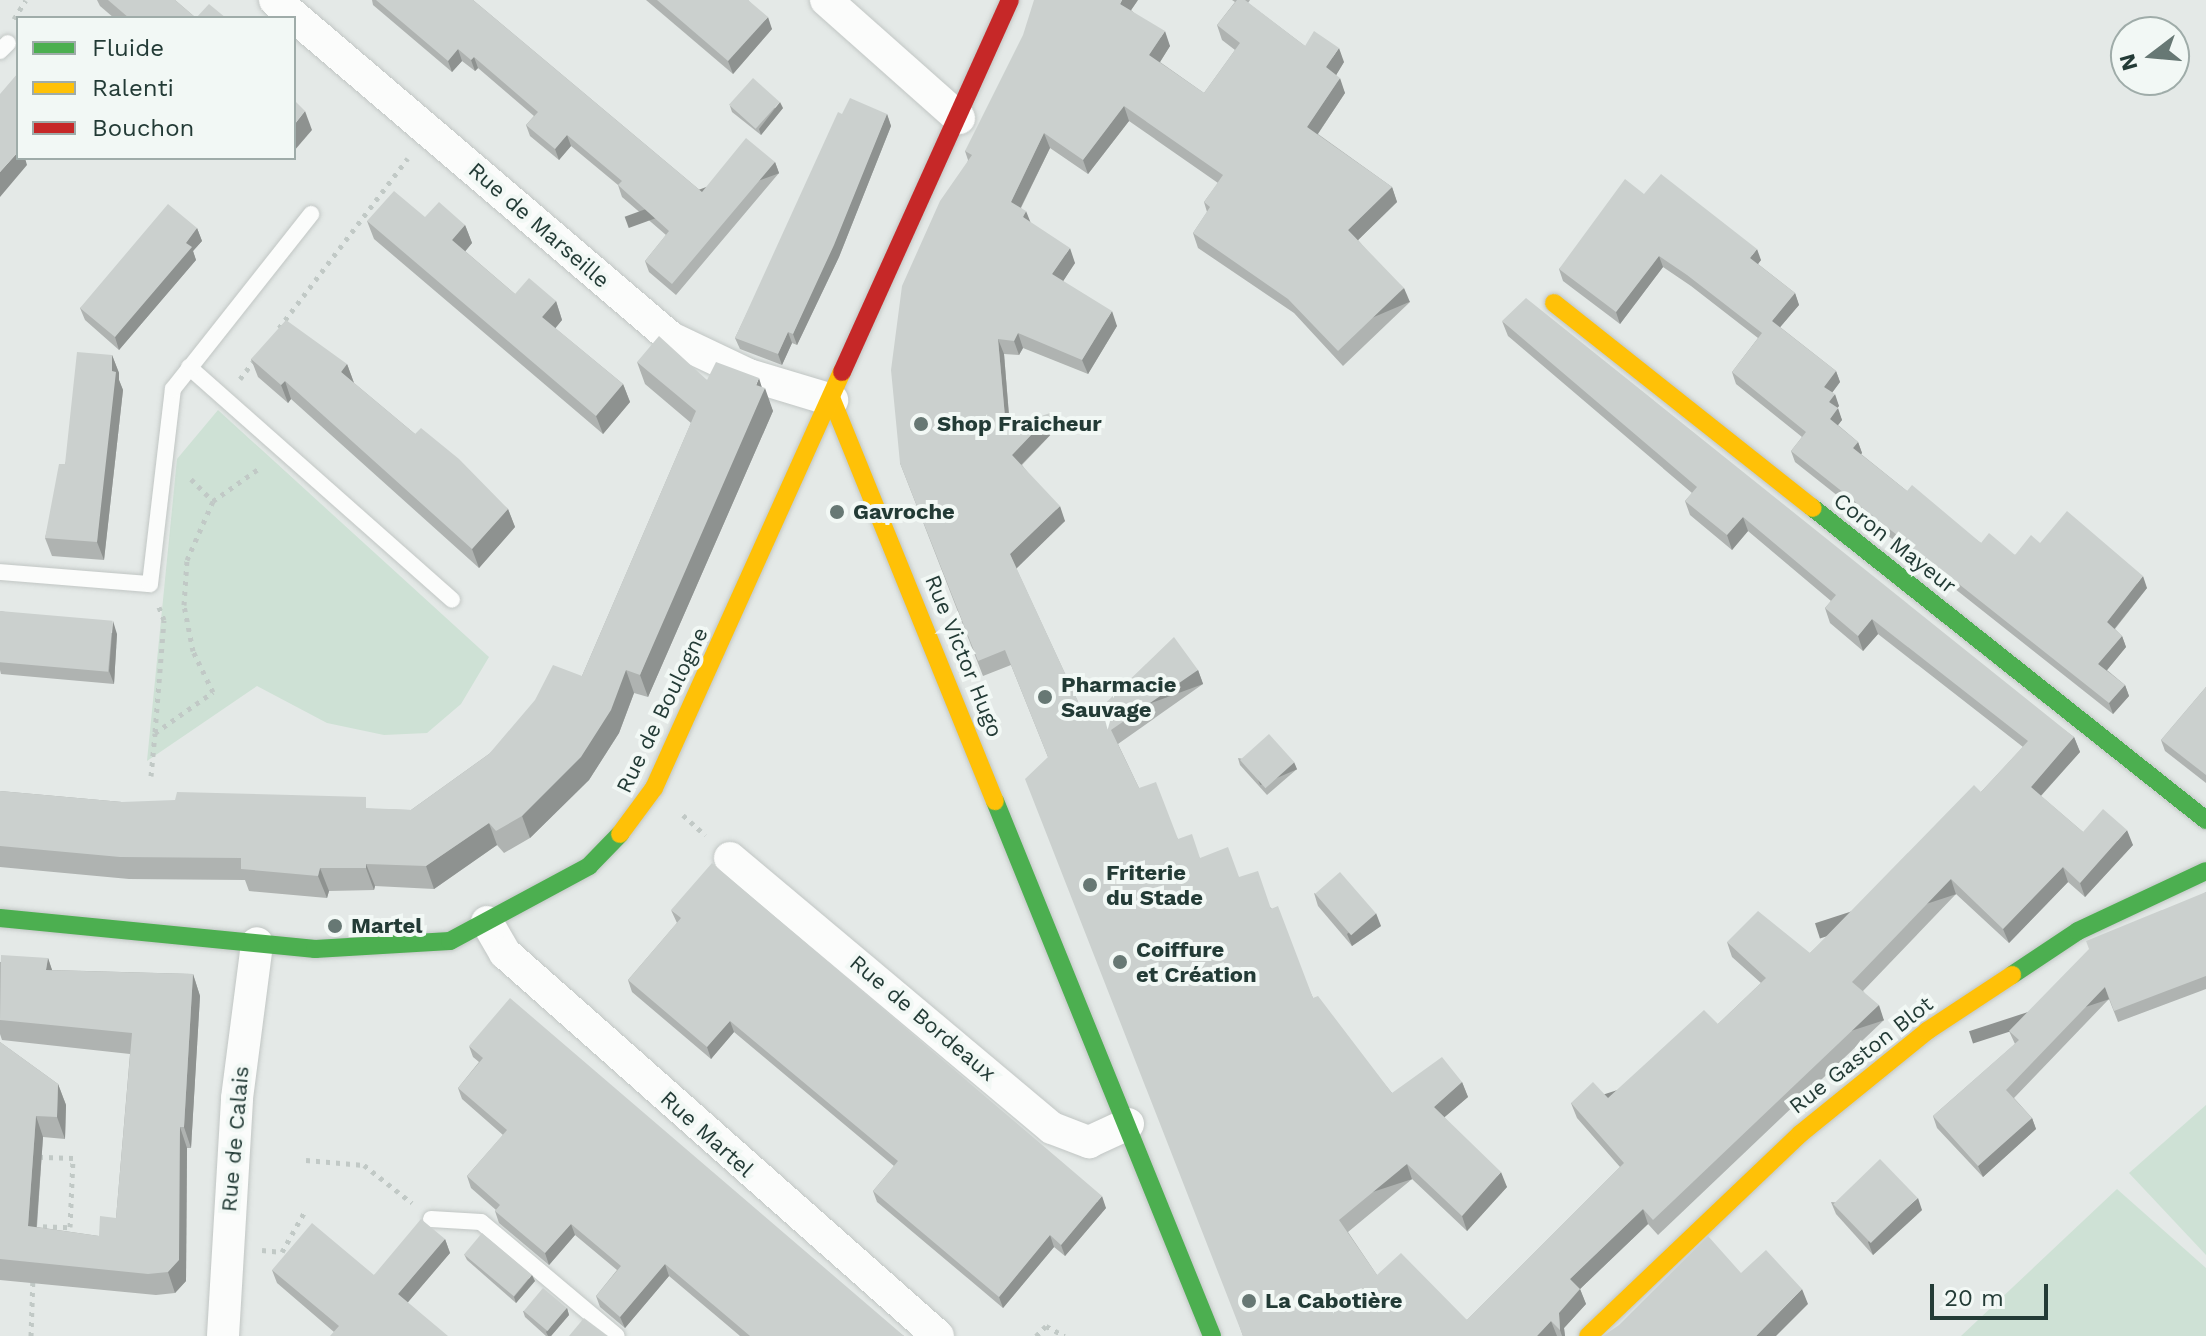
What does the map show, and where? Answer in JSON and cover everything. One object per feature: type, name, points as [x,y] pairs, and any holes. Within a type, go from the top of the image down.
[{"type":"street","name":"Rue de Marseille","points":[[275,0],[294,16]]},
{"type":"street","points":[[826,0],[959,118]]},
{"type":"street","points":[[832,400],[1010,0]]},
{"type":"street","name":"Rue de Marseille","points":[[296,18],[671,338],[749,375],[832,400]]},
{"type":"street","name":"Coron Mayeur","points":[[1554,303],[2206,820]]},
{"type":"street","name":"Rue de Boulogne","points":[[0,918],[315,949],[397,946],[450,941],[589,866],[635,819],[654,788],[832,400]]},
{"type":"street","name":"Rue Victor Hugo","points":[[832,400],[1212,1336]]},
{"type":"street","name":"Rue de Bordeaux","points":[[730,858],[1052,1128],[1089,1142],[1128,1124]]},
{"type":"street","name":"Rue Gaston Blot","points":[[1588,1336],[1800,1134],[1927,1031],[2078,931],[2206,871]]},
{"type":"street","name":"Rue Martel","points":[[487,922],[505,953],[938,1336]]},
{"type":"street","name":"Rue de Calais","points":[[231,1335],[225,1246],[257,943]]},
{"type":"lane","points":[[0,572],[150,584],[173,389],[311,214]]},
{"type":"lane","points":[[189,367],[452,600]]},
{"type":"lane","points":[[431,1219],[481,1222],[617,1336]]},
{"type":"path","points":[[272,338],[429,131]]},
{"type":"path","points":[[225,399],[262,350]]},
{"type":"path","points":[[165,453],[213,501]]},
{"type":"path","points":[[155,733],[213,692],[193,651],[184,605],[187,560],[213,501],[241,477],[288,455]]},
{"type":"path","points":[[150,584],[164,620],[151,776]]},
{"type":"path","points":[[654,788],[730,858]]},
{"type":"path","points":[[24,1226],[70,1227],[73,1158],[29,1156]]},
{"type":"path","points":[[306,1160],[364,1165],[431,1219]]},
{"type":"path","points":[[225,1246],[282,1252],[304,1213]]},
{"type":"path","points":[[35,1242],[36,1226]]},
{"type":"path","points":[[31,1336],[33,1273]]},
{"type":"path","points":[[1036,1336],[1046,1326],[1065,1336]]},
{"type":"green space","points":[[218,410],[489,657],[461,704],[427,733],[384,735],[327,723],[257,686],[147,761],[177,459]]},
{"type":"green space","points":[[2206,1105],[2206,1255],[2129,1173]]},
{"type":"green space","points":[[2117,1189],[2206,1268],[2206,1336],[1961,1336]]},
{"type":"building","points":[[108,0],[175,0],[194,16],[127,16]]},
{"type":"building","points":[[376,0],[473,0],[702,192],[746,138],[775,162],[672,284],[645,261],[669,231],[618,185],[622,181],[567,135],[555,149],[526,125],[538,112],[474,57],[471,60],[458,49],[448,61]]},
{"type":"building","points":[[657,0],[748,0],[768,17],[728,61]]},
{"type":"building","points":[[1034,0],[1122,0],[1120,4],[1165,31],[1149,55],[1204,93],[1240,43],[1217,25],[1237,0],[1245,0],[1305,46],[1314,31],[1339,48],[1326,67],[1340,78],[1307,127],[1392,187],[1348,230],[1404,288],[1338,351],[1288,299],[1193,233],[1210,207],[1204,202],[1223,175],[1124,106],[1083,160],[1044,133],[1011,202],[1026,211],[1023,217],[1070,248],[1052,274],[1112,311],[1082,360],[1018,333],[1014,341],[998,339],[1006,428],[1053,412],[1012,455],[1060,506],[1010,554],[1087,721],[1174,637],[1198,670],[1111,730],[1139,788],[1156,782],[1178,839],[1192,834],[1200,858],[1228,847],[1239,877],[1258,871],[1271,909],[1278,906],[1313,998],[1318,996],[1392,1093],[1442,1057],[1462,1082],[1434,1107],[1501,1172],[1462,1216],[1407,1164],[1339,1220],[1377,1275],[1401,1253],[1467,1320],[1624,1163],[1571,1103],[1593,1082],[1608,1098],[1704,1010],[1718,1024],[1766,978],[1727,942],[1758,911],[1810,953],[1974,785],[1981,792],[2028,741],[1872,619],[1858,636],[1825,608],[1836,595],[1743,517],[1727,535],[1685,501],[1697,487],[1502,321],[1526,298],[2074,737],[2031,787],[2083,832],[2103,809],[2127,830],[2080,883],[2063,867],[2003,929],[1951,879],[1852,982],[1879,1005],[1653,1220],[1643,1209],[1570,1279],[1580,1289],[1559,1313],[1560,1330],[1551,1321],[1537,1336],[1243,1336],[1025,779],[1048,757],[1005,650],[978,661],[900,463],[891,370],[902,286],[940,201],[972,155],[965,151],[1023,35]]},
{"type":"building","points":[[209,4],[224,16],[198,16]]},
{"type":"building","points":[[16,75],[16,154],[0,172],[0,94]]},
{"type":"building","points":[[753,78],[780,102],[756,129],[729,105]]},
{"type":"building","points":[[850,98],[887,114],[834,245],[793,334],[788,332],[778,354],[735,338],[838,112],[842,114]]},
{"type":"building","points":[[296,102],[305,111],[296,122]]},
{"type":"building","points":[[1661,174],[1757,249],[1750,258],[1795,293],[1772,321],[1836,371],[1824,387],[1835,394],[1829,402],[1838,408],[1830,419],[1858,442],[1853,448],[1907,491],[1912,485],[1981,543],[1989,533],[2015,555],[2031,535],[2040,543],[2067,511],[2143,576],[2107,622],[2122,636],[2098,664],[2125,685],[2109,703],[1791,451],[1806,432],[1732,372],[1762,333],[1659,256],[1616,312],[1559,269],[1625,179],[1644,194]]},
{"type":"building","points":[[394,191],[425,217],[439,202],[465,225],[452,240],[515,294],[529,278],[556,301],[542,317],[623,384],[596,416],[367,221]]},
{"type":"building","points":[[168,204],[197,228],[186,243],[192,247],[115,337],[80,308]]},
{"type":"building","points":[[286,320],[347,364],[341,372],[415,434],[421,428],[459,459],[508,509],[472,549],[285,381],[281,385],[251,359]]},
{"type":"building","points":[[659,336],[707,380],[716,362],[759,378],[756,385],[765,388],[640,675],[626,670],[611,710],[581,757],[522,816],[496,831],[489,823],[426,866],[366,864],[366,868],[320,868],[318,876],[241,869],[241,858],[120,857],[0,846],[0,791],[122,802],[175,800],[177,792],[366,797],[366,808],[411,810],[489,754],[535,700],[553,665],[582,676],[696,411],[637,362]]},
{"type":"building","points":[[77,352],[112,355],[112,371],[116,372],[97,542],[45,538],[59,464],[65,464]]},
{"type":"building","points":[[0,611],[113,621],[108,672],[0,662]]},
{"type":"building","points":[[2206,687],[2206,775],[2161,740]]},
{"type":"building","points":[[1269,734],[1294,762],[1265,788],[1240,760]]},
{"type":"building","points":[[712,863],[1102,1196],[1061,1245],[1050,1235],[999,1297],[873,1191],[898,1161],[730,1021],[707,1047],[628,980],[681,918],[671,910]]},
{"type":"building","points":[[1340,872],[1376,914],[1351,935],[1315,894]]},
{"type":"building","points":[[2206,892],[2206,976],[2114,1011],[2105,987],[2006,1090],[2032,1118],[1978,1166],[1933,1116],[2019,1040],[2009,1031],[2089,949],[2086,941]]},
{"type":"building","points":[[1,955],[48,958],[46,970],[193,974],[184,1127],[180,1127],[179,1260],[168,1272],[148,1274],[0,1259],[0,1042],[58,1084],[57,1117],[36,1116],[28,1226],[99,1236],[100,1216],[116,1218],[132,1033],[0,1020]]},
{"type":"building","points":[[510,998],[904,1336],[750,1336],[665,1264],[620,1317],[596,1296],[621,1266],[571,1224],[545,1253],[495,1211],[500,1205],[467,1176],[507,1130],[458,1088],[483,1058],[469,1046]]},
{"type":"building","points":[[1880,1159],[1918,1198],[1871,1243],[1833,1204]]},
{"type":"building","points":[[421,1219],[445,1239],[398,1294],[448,1336],[330,1336],[339,1326],[272,1270],[312,1223],[374,1275]]},
{"type":"building","points":[[482,1233],[532,1275],[514,1296],[464,1254]]},
{"type":"building","points":[[1708,1236],[1741,1273],[1766,1250],[1802,1289],[1756,1336],[1603,1336],[1619,1325]]},
{"type":"building","points":[[543,1288],[567,1308],[547,1331],[524,1311]]},
{"type":"building","points":[[584,1318],[608,1336],[569,1336]]},
{"type":"traffic: fast","points":[[1813,508],[2206,820]]},
{"type":"traffic: fast","points":[[995,801],[1212,1336]]},
{"type":"traffic: fast","points":[[0,918],[315,949],[450,941],[589,866],[620,834]]},
{"type":"traffic: fast","points":[[2012,975],[2078,931],[2206,871]]},
{"type":"traffic: slow","points":[[1554,303],[1813,508]]},
{"type":"traffic: slow","points":[[620,834],[654,788],[842,372]]},
{"type":"traffic: slow","points":[[832,400],[995,801]]},
{"type":"traffic: slow","points":[[1588,1336],[1800,1134],[1927,1031],[2012,975]]},
{"type":"traffic: jam","points":[[842,372],[1010,0]]},
{"type":"place","name":"Shop Fraicheur","points":[[921,424]]},
{"type":"place","name":"Gavroche","points":[[837,512]]},
{"type":"place","name":"Pharmacie Sauvage","points":[[1045,697]]},
{"type":"place","name":"Friterie du Stade","points":[[1090,885]]},
{"type":"place","name":"Martel","points":[[335,926]]},
{"type":"place","name":"Coiffure et Création","points":[[1120,962]]},
{"type":"place","name":"La Cabotière","points":[[1249,1301]]}]
